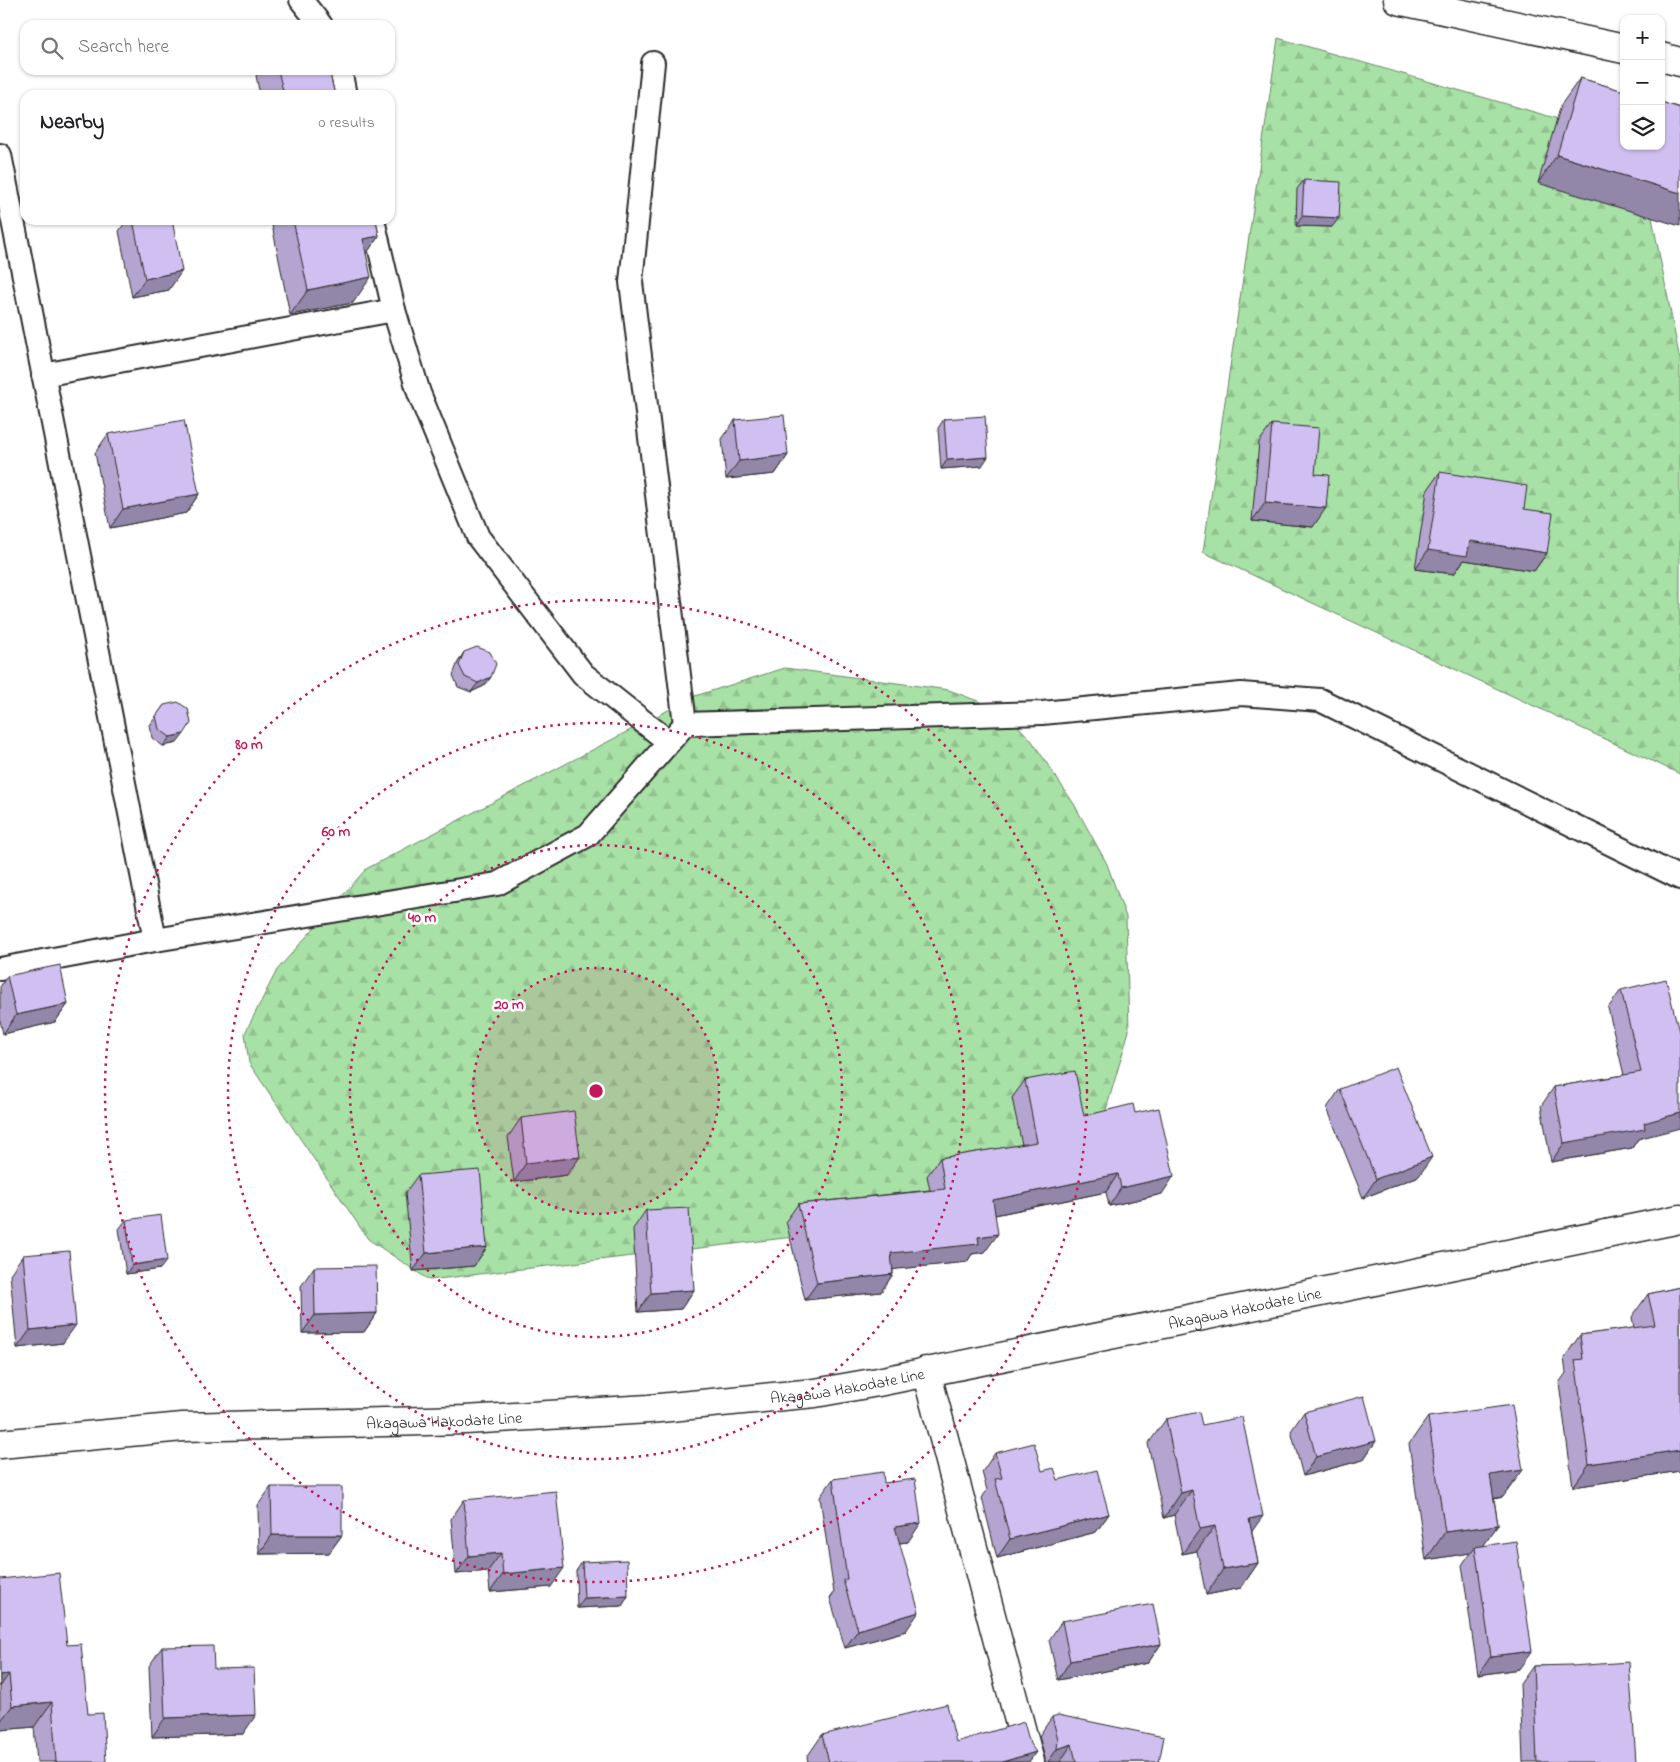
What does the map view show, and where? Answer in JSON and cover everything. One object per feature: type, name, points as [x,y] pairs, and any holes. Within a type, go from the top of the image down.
[{"type":"main road","points":[[1398,0],[1620,48]]},
{"type":"main road","points":[[1665,59],[1680,62]]},
{"type":"main road","name":"Akagawa Hakodate Line","points":[[0,1444],[183,1427],[465,1420],[648,1409],[814,1393],[1680,1219]]},
{"type":"main road","points":[[926,1371],[1030,1762]]},
{"type":"lane","points":[[301,0],[317,20]]},
{"type":"lane","points":[[654,62],[630,282],[685,724]]},
{"type":"lane","points":[[341,75],[344,90]]},
{"type":"lane","points":[[0,155],[155,940]]},
{"type":"lane","points":[[374,225],[394,310],[419,393],[478,537],[583,674],[669,742]]},
{"type":"lane","points":[[43,375],[394,310]]},
{"type":"lane","points":[[0,969],[155,940],[497,884],[588,835],[685,724],[1042,713],[1240,694],[1320,700],[1680,878]]},
{"type":"green space","points":[[1278,38],[1620,137],[1620,150],[1639,150],[1680,360],[1680,774],[1203,552]]},
{"type":"green space","points":[[785,668],[949,690],[1004,711],[1032,741],[1074,804],[1107,864],[1126,917],[1129,1031],[1099,1134],[980,1215],[429,1280],[368,1239],[249,1063],[245,1033],[277,970],[366,869],[695,696]]},
{"type":"building","points":[[279,75],[330,75],[334,90],[283,90]]},
{"type":"building","points":[[1580,78],[1620,90],[1620,150],[1665,150],[1665,103],[1680,108],[1680,193],[1557,155]]},
{"type":"building","points":[[1304,180],[1341,182],[1339,218],[1302,216]]},
{"type":"building","points":[[134,225],[173,225],[182,271],[145,279]]},
{"type":"building","points":[[294,225],[377,225],[379,236],[363,239],[371,277],[308,290]]},
{"type":"building","points":[[784,415],[788,455],[739,461],[735,420]]},
{"type":"building","points":[[985,416],[988,457],[947,460],[944,419]]},
{"type":"building","points":[[184,420],[199,494],[123,509],[108,434]]},
{"type":"building","points":[[1272,424],[1319,428],[1315,474],[1329,475],[1326,508],[1265,503]]},
{"type":"building","points":[[1440,472],[1527,486],[1524,509],[1553,513],[1547,553],[1470,541],[1467,556],[1428,550]]},
{"type":"building","points":[[477,647],[490,652],[496,664],[491,677],[478,683],[465,677],[459,665],[464,652]]},
{"type":"building","points":[[178,702],[188,709],[191,723],[184,734],[170,737],[159,729],[156,716],[164,705]]},
{"type":"building","points":[[60,965],[68,1004],[16,1015],[7,976]]},
{"type":"building","points":[[1666,979],[1680,1036],[1680,1113],[1644,1123],[1645,1129],[1564,1143],[1554,1087],[1641,1072],[1621,990]]},
{"type":"building","points":[[1396,1067],[1432,1157],[1376,1179],[1340,1089]]},
{"type":"building","points":[[1075,1071],[1084,1116],[1133,1104],[1135,1113],[1159,1108],[1174,1176],[1121,1188],[1118,1174],[993,1200],[998,1234],[978,1237],[979,1244],[891,1253],[893,1274],[817,1283],[798,1204],[945,1189],[940,1158],[1037,1142],[1025,1080]]},
{"type":"building","points":[[574,1111],[580,1157],[526,1163],[521,1118]]},
{"type":"building","points":[[480,1170],[487,1247],[426,1253],[418,1175]]},
{"type":"building","points":[[689,1208],[694,1290],[651,1293],[646,1210]]},
{"type":"building","points":[[161,1215],[167,1260],[132,1265],[126,1220]]},
{"type":"building","points":[[69,1251],[76,1325],[30,1330],[23,1255]]},
{"type":"building","points":[[376,1266],[377,1313],[315,1315],[314,1267]]},
{"type":"building","points":[[1680,1287],[1680,1450],[1589,1464],[1575,1360],[1583,1359],[1580,1335],[1655,1325],[1648,1294]]},
{"type":"building","points":[[1364,1396],[1376,1441],[1316,1457],[1304,1412]]},
{"type":"building","points":[[1512,1405],[1523,1470],[1490,1475],[1498,1525],[1445,1532],[1428,1417]]},
{"type":"building","points":[[1199,1412],[1202,1425],[1242,1417],[1263,1516],[1249,1519],[1258,1563],[1223,1569],[1215,1526],[1200,1529],[1192,1490],[1181,1493],[1166,1419]]},
{"type":"building","points":[[1034,1443],[1042,1471],[1054,1468],[1058,1480],[1097,1470],[1109,1514],[1010,1539],[995,1479],[1002,1478],[995,1453]]},
{"type":"building","points":[[883,1472],[884,1483],[915,1479],[921,1523],[895,1527],[919,1612],[858,1630],[843,1580],[847,1579],[833,1479]]},
{"type":"building","points":[[271,1487],[342,1487],[342,1535],[272,1535]]},
{"type":"building","points":[[556,1491],[564,1568],[503,1574],[501,1553],[469,1556],[464,1500]]},
{"type":"building","points":[[1516,1541],[1532,1651],[1491,1656],[1475,1547]]},
{"type":"building","points":[[627,1560],[628,1596],[584,1598],[582,1562]]},
{"type":"building","points":[[59,1573],[67,1645],[81,1644],[88,1714],[103,1713],[106,1762],[56,1762],[52,1702],[12,1706],[9,1674],[0,1675],[0,1579]]},
{"type":"building","points":[[1153,1604],[1161,1644],[1070,1661],[1062,1621]]},
{"type":"building","points":[[213,1646],[214,1669],[254,1668],[256,1715],[165,1718],[162,1647]]},
{"type":"building","points":[[1629,1662],[1636,1762],[1537,1762],[1533,1666],[1572,1666]]},
{"type":"building","points":[[947,1704],[956,1742],[1024,1722],[1030,1744],[1036,1752],[1002,1762],[829,1762],[822,1735]]},
{"type":"building","points":[[1058,1715],[1164,1737],[1159,1762],[1076,1762],[1072,1744],[1057,1749],[1058,1739],[1052,1717]]}]
